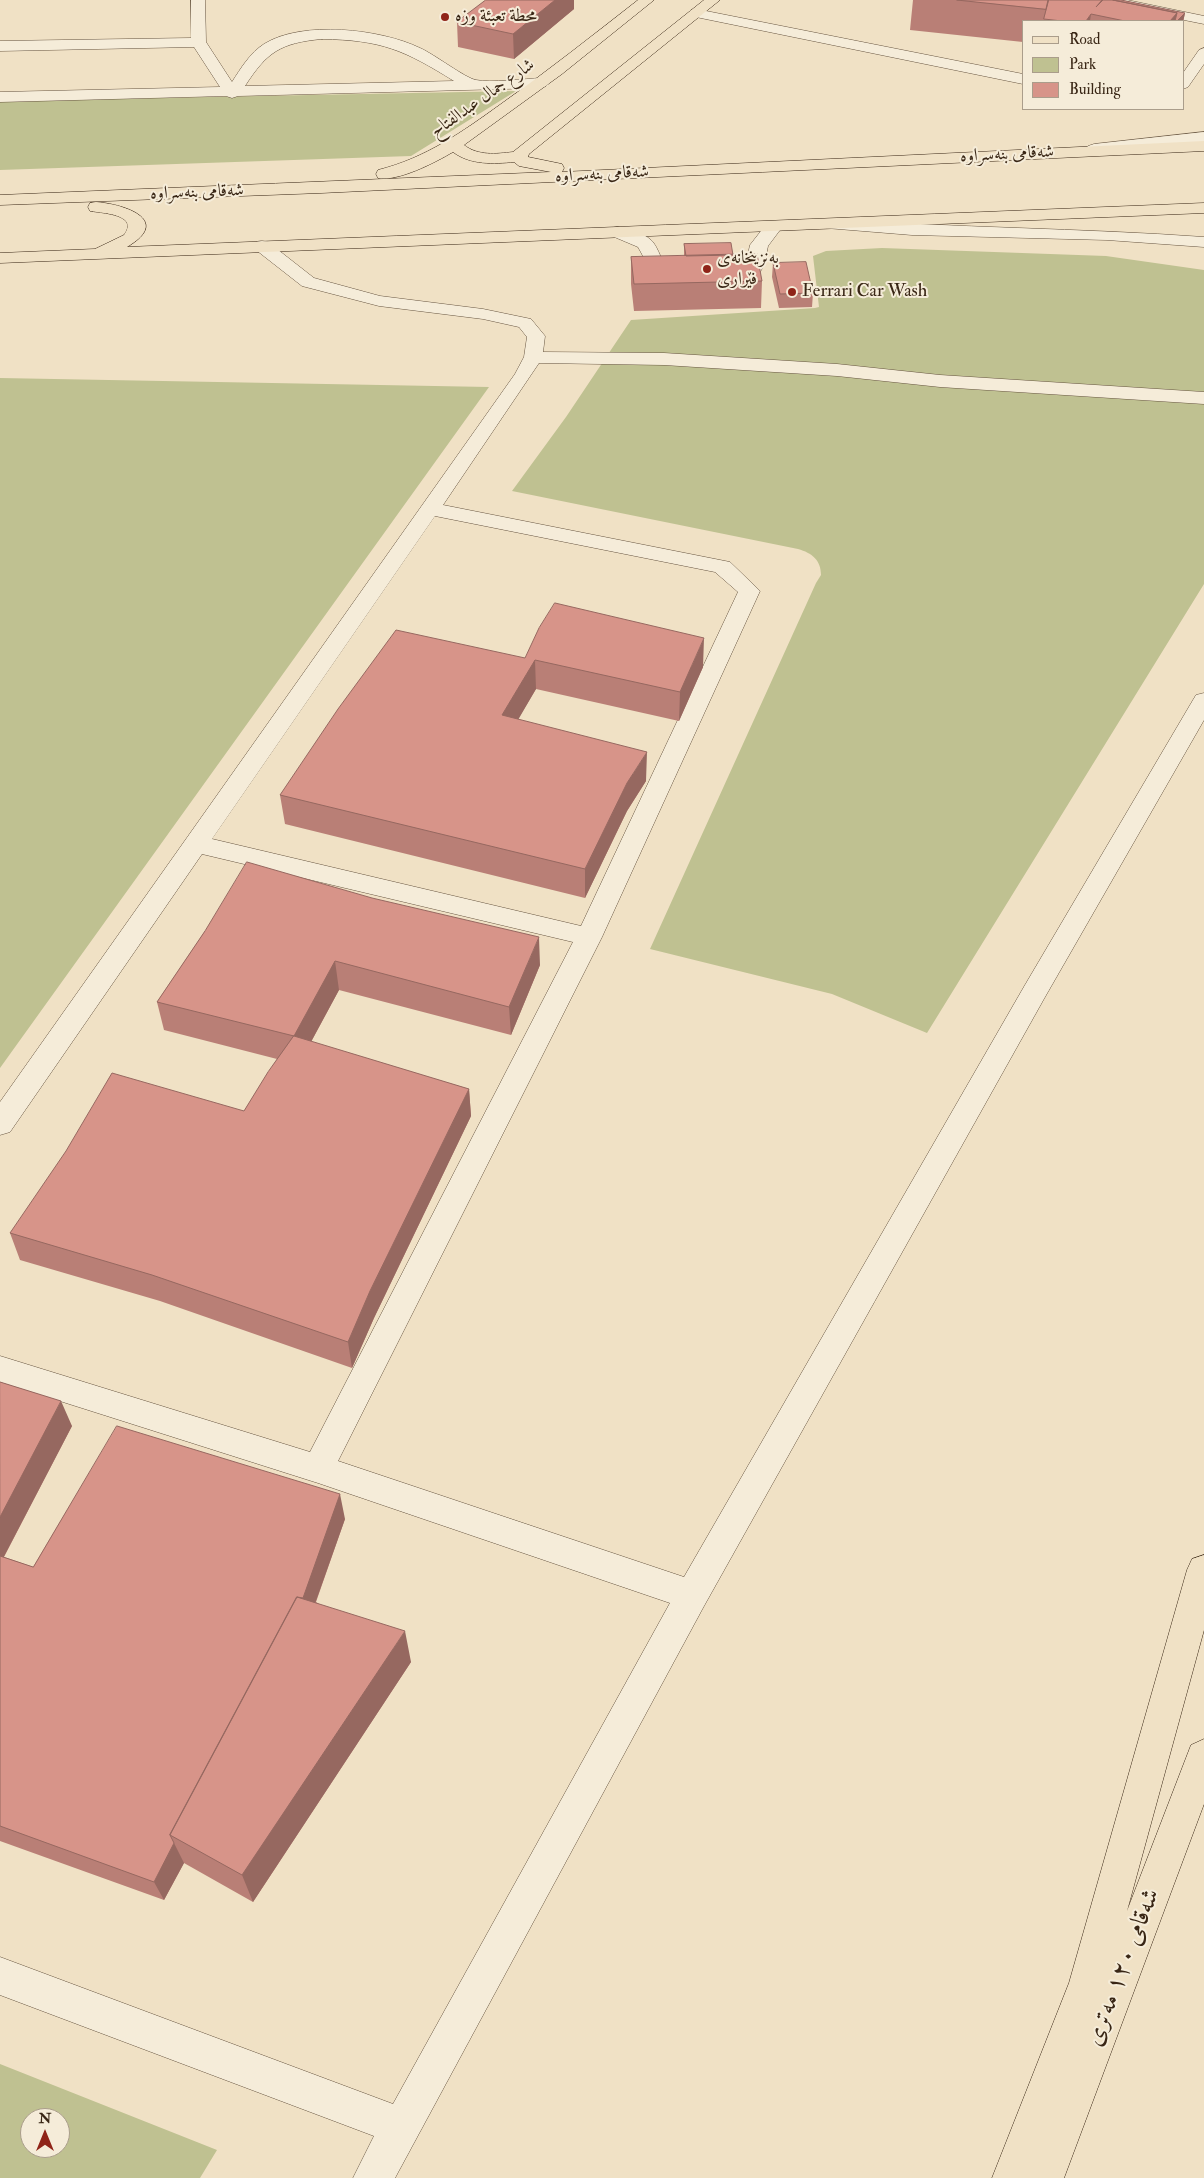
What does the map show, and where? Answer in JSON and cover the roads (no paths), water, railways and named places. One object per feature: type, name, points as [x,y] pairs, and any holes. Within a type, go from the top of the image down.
[{"type":"main road","name":"شارع جمال عبدالفتاح","points":[[322,188],[408,169],[433,158],[541,83],[648,0]]},
{"type":"main road","points":[[520,156],[521,152],[713,0]]},
{"type":"main road","points":[[454,145],[462,152],[478,157],[520,156]]},
{"type":"main road","name":"شەقامی بنەسراوە","points":[[0,200],[322,188],[1204,146]]},
{"type":"main road","points":[[520,156],[525,163],[542,167],[645,173]]},
{"type":"main road","points":[[0,207],[107,207],[128,212],[136,218],[138,226],[136,233],[126,242],[112,248],[72,255]]},
{"type":"main road","points":[[0,258],[1204,208]]},
{"type":"main road","points":[[1012,2178],[1088,1983],[1204,1570]]},
{"type":"main road","name":"شەقامی ١٢٠ مەتری","points":[[1044,2178],[1204,1757]]},
{"type":"street","points":[[198,0],[198,42],[232,92]]},
{"type":"street","points":[[1105,0],[1204,20]]},
{"type":"street","points":[[696,13],[1022,79]]},
{"type":"street","points":[[232,92],[257,58],[274,44],[307,36],[356,35],[406,47],[473,85]]},
{"type":"street","points":[[0,46],[198,42]]},
{"type":"street","points":[[1184,83],[1204,53]]},
{"type":"street","points":[[0,97],[541,83]]},
{"type":"street","points":[[1054,153],[1204,137]]},
{"type":"street","points":[[823,224],[912,230],[1106,235],[1204,242]]},
{"type":"street","points":[[728,260],[745,258],[759,245],[774,226]]},
{"type":"street","points":[[618,232],[641,241],[648,247],[658,271],[666,276],[692,269]]},
{"type":"street","points":[[715,276],[743,275],[750,272],[755,266],[759,245]]},
{"type":"street","points":[[0,1124],[524,374],[533,357],[536,336],[525,323],[483,314],[379,302],[308,282],[262,246]]},
{"type":"street","points":[[533,357],[664,359],[837,370],[940,381],[1204,398]]},
{"type":"street","points":[[318,1469],[588,937],[749,591],[722,567],[430,509]]},
{"type":"street","points":[[373,2178],[692,1595],[1029,1001],[1204,700]]},
{"type":"street","points":[[196,844],[588,937]]},
{"type":"street","points":[[0,1369],[318,1469],[692,1595]]},
{"type":"street","points":[[0,1976],[402,2128]]},
{"type":"place","name":"محطة تعبئة وزه","points":[[445,17]]},
{"type":"place","name":"بەنزینخانەی فێراری","points":[[707,269]]},
{"type":"place","name":"Ferrari Car Wash","points":[[792,292]]}]
